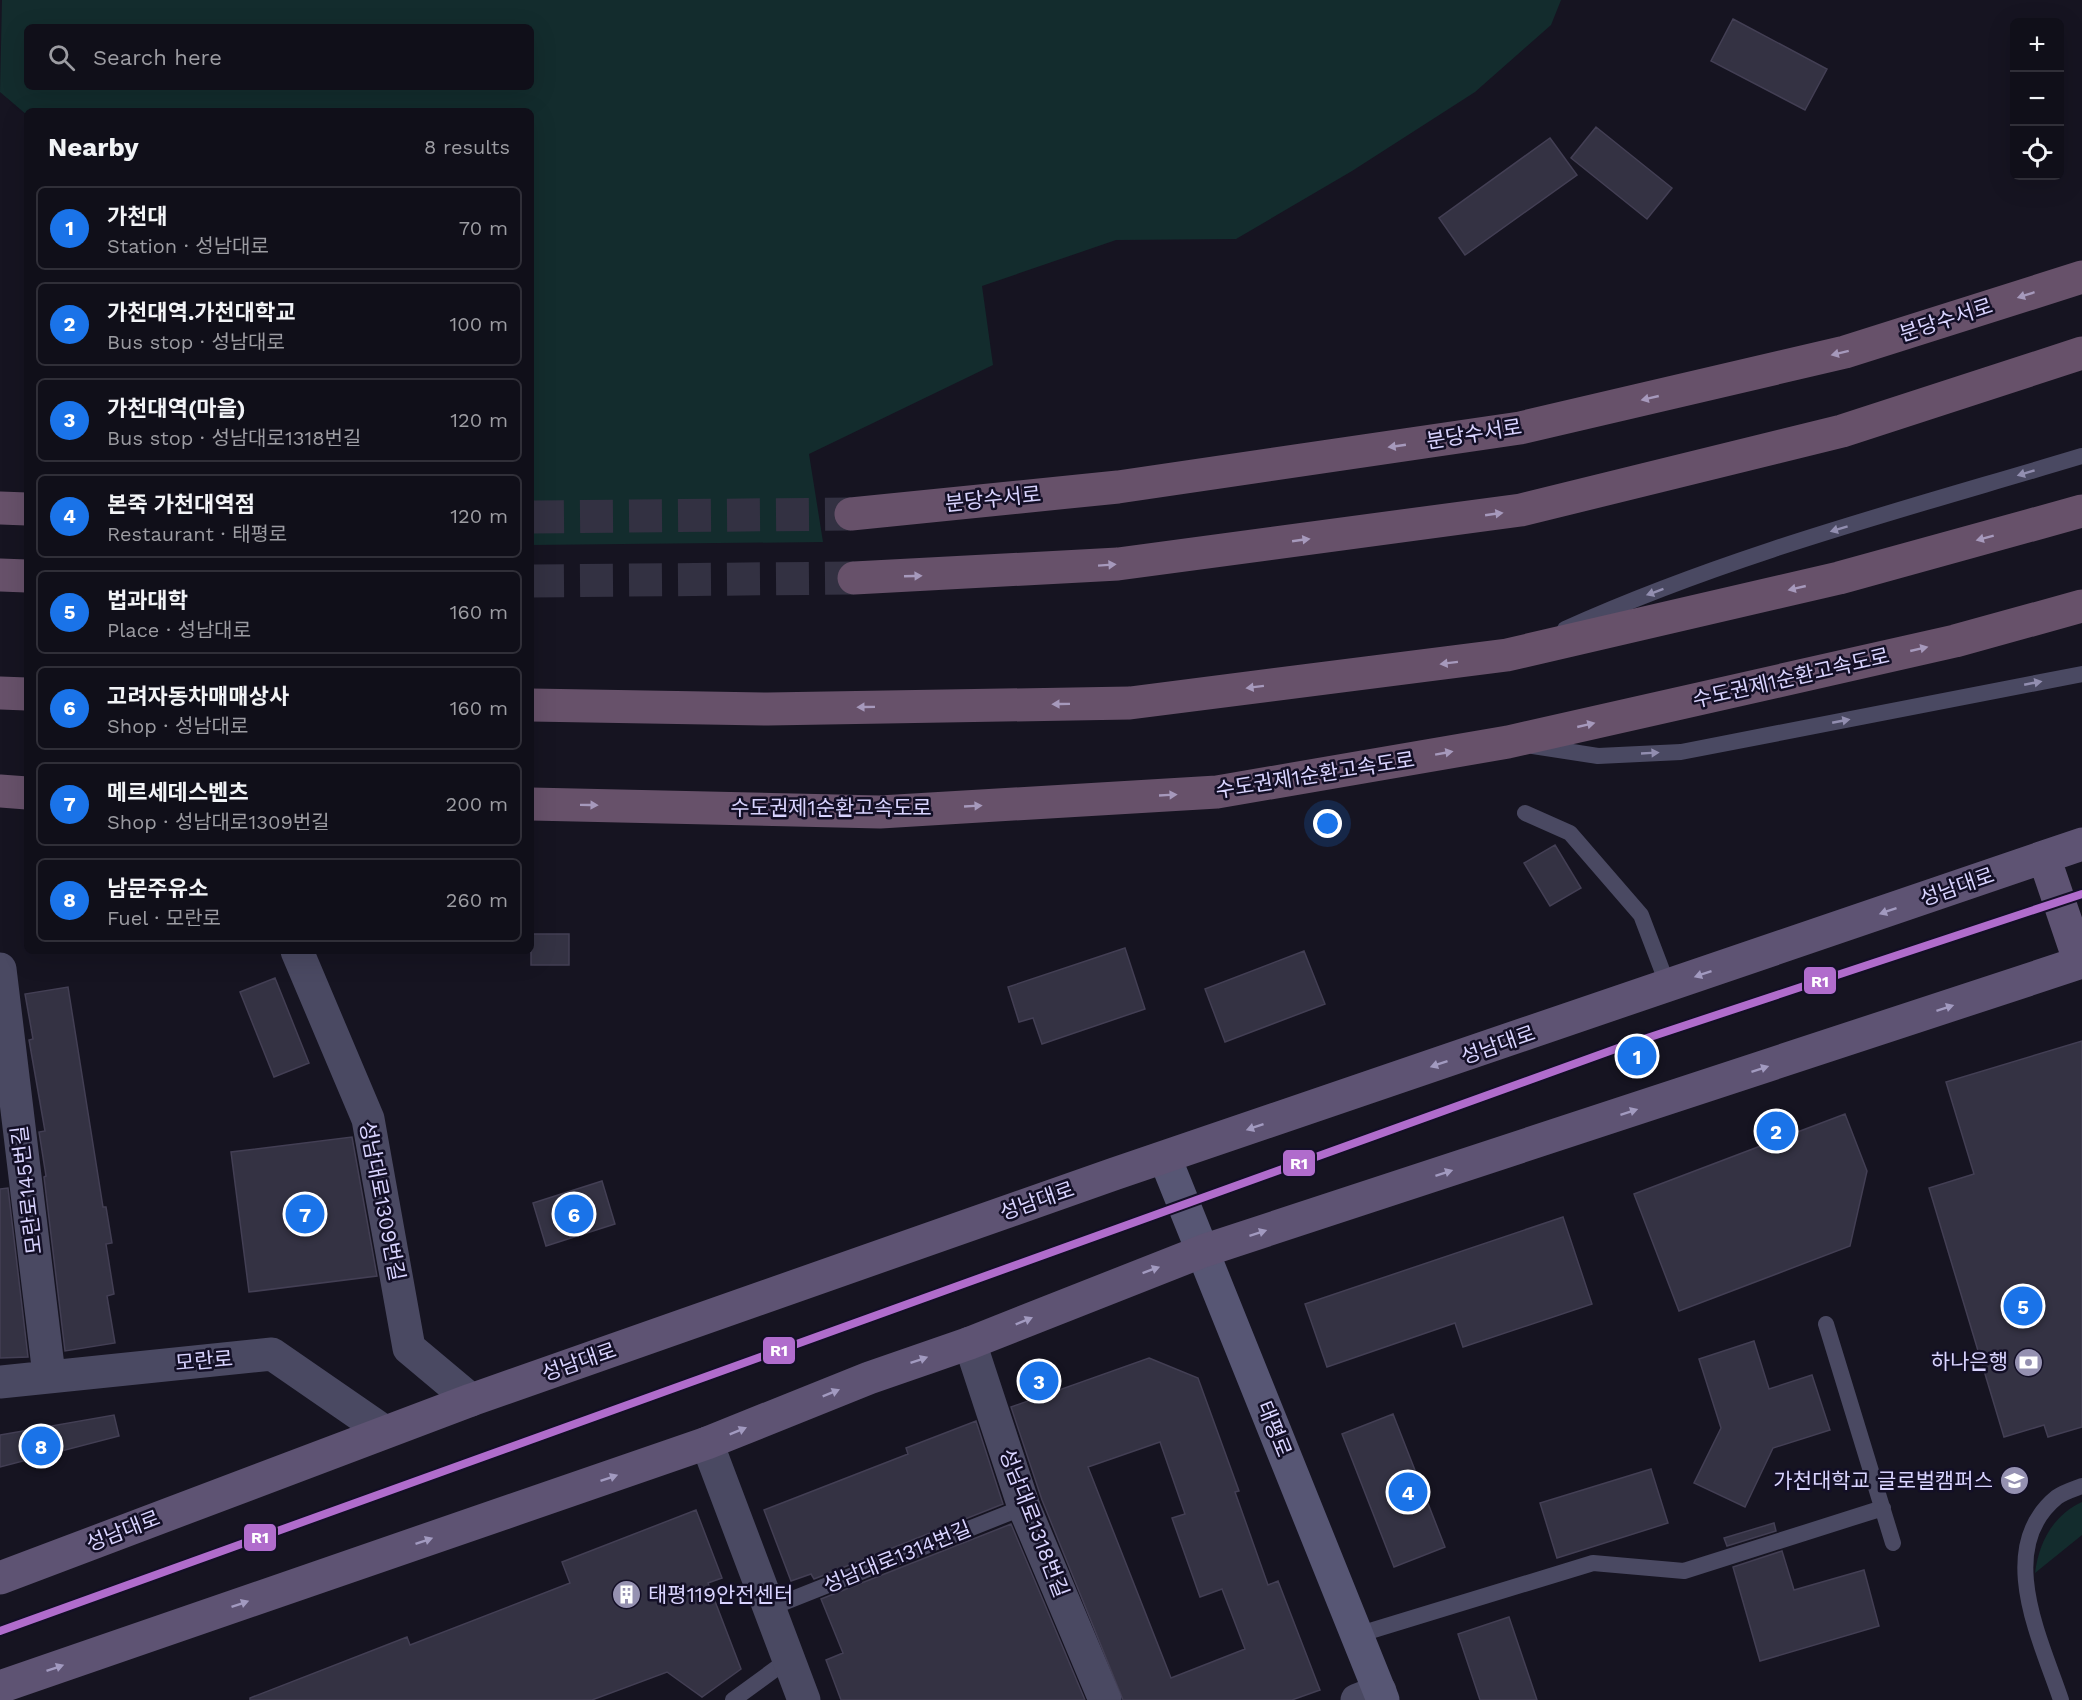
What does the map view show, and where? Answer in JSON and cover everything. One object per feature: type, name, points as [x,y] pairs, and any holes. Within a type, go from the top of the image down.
[{"type":"highway","name":"분당수서로","points":[[851,514],[1118,487],[1520,428],[1845,352],[2082,277]]},
{"type":"highway","points":[[854,578],[1118,564],[1521,510],[1842,431],[2082,353]]},
{"type":"highway","points":[[0,508],[24,509]]},
{"type":"highway","points":[[534,705],[768,709],[1130,703],[1507,655],[1839,578],[2082,511]]},
{"type":"highway","points":[[0,575],[24,576]]},
{"type":"highway","name":"수도권제1순환고속도로","points":[[534,804],[880,812],[1205,793],[1508,742],[1944,644],[2082,606]]},
{"type":"highway","points":[[0,693],[24,694]]},
{"type":"highway","points":[[0,791],[24,792]]},
{"type":"main road","name":"성남대로","points":[[0,1578],[471,1400],[1165,1158],[2082,844]]},
{"type":"main road","points":[[0,1687],[707,1443],[868,1378],[970,1342],[1203,1251],[2081,963],[2044,857]]},
{"type":"main road","name":"태평로","points":[[1165,1158],[1357,1635],[1373,1697]]},
{"type":"street","name":"성남대로1309번길","points":[[298,954],[368,1119],[410,1348],[471,1400]]},
{"type":"street","name":"모란로145번길","points":[[0,969],[49,1376]]},
{"type":"street","name":"성남대로1318번길","points":[[970,1342],[1024,1507],[1105,1700]]},
{"type":"street","name":"모란로","points":[[0,1382],[273,1354],[385,1432]]},
{"type":"street","points":[[707,1443],[804,1700]]},
{"type":"lane","points":[[1507,655],[1611,608],[1757,554],[2082,456]]},
{"type":"lane","points":[[1508,742],[1598,756],[1681,752],[2082,674]]},
{"type":"lane","points":[[1525,813],[1570,833],[1641,915],[1668,986]]},
{"type":"lane","points":[[1826,1324],[1893,1543]]},
{"type":"lane","points":[[2061,1700],[2030,1606],[2025,1568],[2028,1540],[2039,1516],[2058,1496],[2082,1486]]},
{"type":"lane","name":"성남대로1314번길","points":[[770,1608],[1024,1507]]},
{"type":"lane","points":[[1357,1635],[1593,1563],[1684,1571],[1882,1508]]},
{"type":"lane","points":[[733,1700],[789,1659]]},
{"type":"green space","points":[[2,0],[1561,0],[1551,25],[1475,92],[1352,171],[1236,239],[1116,240],[982,286],[993,365],[809,454],[823,542],[534,545],[534,108],[24,108],[24,112],[0,92]]},
{"type":"green space","points":[[2082,1502],[2082,1535],[2035,1573],[2040,1551],[2049,1532],[2063,1515]]},
{"type":"building","points":[[1733,19],[1827,69],[1805,110],[1711,61]]},
{"type":"building","points":[[1596,127],[1672,188],[1647,219],[1571,158]]},
{"type":"building","points":[[1550,138],[1577,175],[1465,255],[1439,218]]},
{"type":"building","points":[[1555,845],[1581,888],[1550,906],[1524,863]]},
{"type":"building","points":[[534,934],[569,934],[569,965],[531,965],[531,954],[534,954]]},
{"type":"building","points":[[1125,948],[1145,1009],[1042,1044],[1033,1018],[1019,1022],[1008,987]]},
{"type":"building","points":[[1304,951],[1325,1004],[1225,1042],[1205,989]]},
{"type":"building","points":[[275,978],[309,1063],[274,1077],[240,992]]},
{"type":"building","points":[[68,987],[103,1207],[106,1207],[112,1243],[106,1244],[114,1294],[107,1296],[115,1343],[65,1351],[39,1132],[45,1131],[29,1040],[33,1039],[25,994]]},
{"type":"building","points":[[2082,1041],[2082,1427],[2048,1437],[2044,1425],[2004,1437],[1929,1188],[1974,1174],[1946,1082]]},
{"type":"building","points":[[1845,1114],[1867,1171],[1850,1246],[1679,1311],[1634,1194]]},
{"type":"building","points":[[352,1137],[377,1276],[249,1292],[231,1152]]},
{"type":"building","points":[[602,1181],[615,1224],[546,1246],[533,1203]]},
{"type":"building","points":[[8,1188],[28,1357],[0,1358],[0,1189]]},
{"type":"building","points":[[1563,1217],[1592,1304],[1463,1347],[1455,1323],[1327,1367],[1305,1304]]},
{"type":"building","points":[[1754,1341],[1769,1389],[1812,1375],[1830,1430],[1773,1448],[1745,1507],[1694,1483],[1721,1428],[1699,1359]]},
{"type":"building","points":[[1149,1358],[1198,1378],[1239,1491],[1235,1492],[1268,1585],[1278,1581],[1320,1690],[1292,1700],[1123,1700],[1042,1500],[1011,1407]],"holes":[[[1160,1442],[1185,1514],[1172,1518],[1200,1597],[1222,1589],[1245,1649],[1171,1678],[1088,1467]]]},
{"type":"building","points":[[1393,1414],[1445,1547],[1394,1567],[1342,1434]]},
{"type":"building","points":[[114,1415],[119,1436],[0,1467],[0,1435]]},
{"type":"building","points":[[976,1421],[1003,1504],[814,1579],[811,1574],[791,1581],[764,1510],[908,1454],[906,1448]]},
{"type":"building","points":[[1651,1469],[1668,1523],[1557,1558],[1540,1503]]},
{"type":"building","points":[[696,1510],[722,1578],[708,1583],[741,1669],[702,1697],[667,1672],[592,1700],[250,1700],[250,1698],[407,1637],[410,1645],[570,1583],[562,1562]]},
{"type":"building","points":[[1774,1523],[1776,1531],[1727,1546],[1724,1538]]},
{"type":"building","points":[[1011,1524],[1085,1700],[841,1700],[826,1660],[843,1653],[821,1599]]},
{"type":"building","points":[[1782,1551],[1794,1590],[1864,1570],[1879,1626],[1760,1661],[1733,1567]]},
{"type":"building","points":[[1509,1617],[1537,1700],[1480,1700],[1458,1634]]},
{"type":"tunnel","points":[[534,517],[851,514]]},
{"type":"tunnel","points":[[534,581],[854,578]]},
{"type":"transit line","name":"R1","points":[[0,1631],[1632,1043],[2082,894]]},
{"type":"place","name":"가천대","points":[[1637,1056]]},
{"type":"place","name":"가천대역.가천대학교","points":[[1776,1131]]},
{"type":"place","name":"메르세데스벤츠","points":[[305,1214]]},
{"type":"place","name":"고려자동차매매상사","points":[[574,1214]]},
{"type":"place","name":"법과대학","points":[[2023,1306]]},
{"type":"place","name":"하나은행","points":[[2029,1362]]},
{"type":"place","name":"가천대역(마을)","points":[[1039,1381]]},
{"type":"place","name":"남문주유소","points":[[41,1446]]},
{"type":"place","name":"가천대학교 글로벌캠퍼스","points":[[2014,1481]]},
{"type":"place","name":"본죽 가천대역점","points":[[1408,1492]]},
{"type":"place","name":"태평119안전센터","points":[[627,1595]]}]
